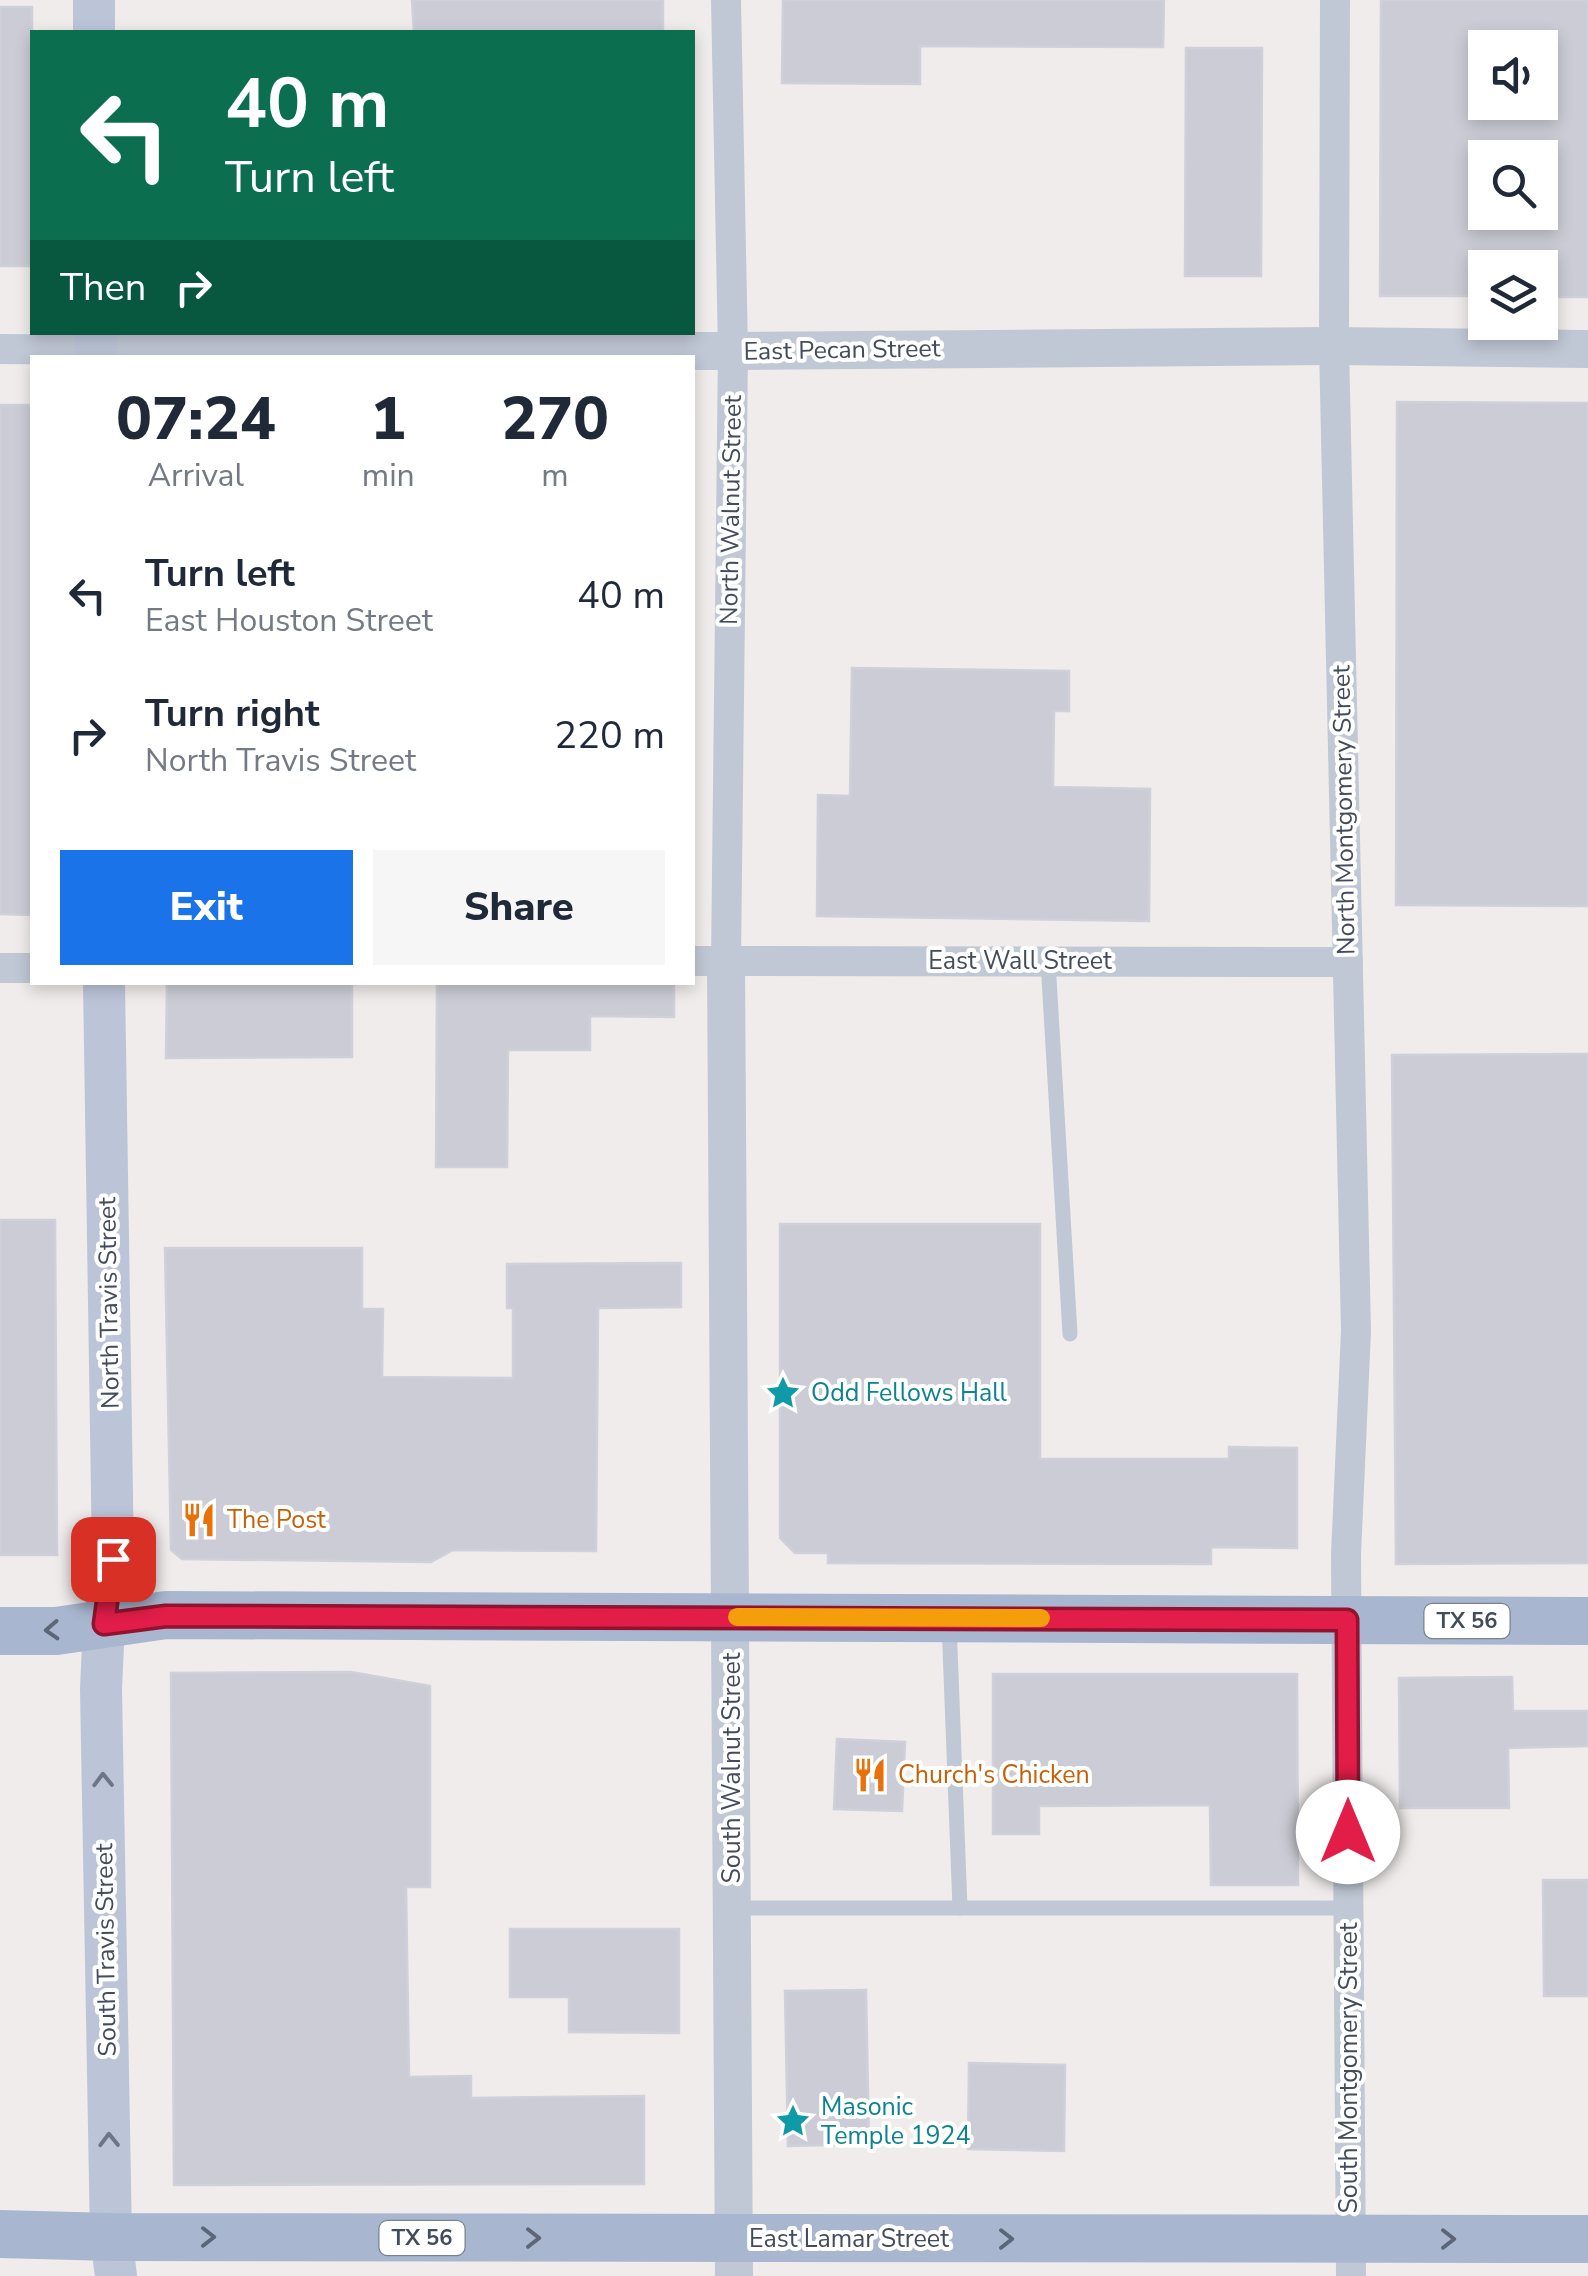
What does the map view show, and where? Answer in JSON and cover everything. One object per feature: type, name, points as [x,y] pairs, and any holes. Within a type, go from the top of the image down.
[{"type":"main road","points":[[94,0],[94,30]]},
{"type":"main road","name":"North Travis Street","points":[[104,985],[113,1559],[104,1624]]},
{"type":"main road","name":"TX 56","points":[[0,1630],[56,1631],[166,1616],[1588,1622]]},
{"type":"main road","name":"South Travis Street","points":[[104,1624],[101,1689],[114,2256]]},
{"type":"main road","name":"TX 56","points":[[0,2234],[114,2256]]},
{"type":"main road","name":"East Lamar Street","points":[[114,2256],[1350,2258],[1588,2239]]},
{"type":"street","name":"North Walnut Street","points":[[709,961],[733,352],[726,0]]},
{"type":"street","name":"North Montgomery Street","points":[[1335,0],[1334,346],[1356,1331],[1346,1555],[1347,1620]]},
{"type":"street","name":"East Pecan Street","points":[[96,347],[733,352],[1334,346],[1588,349]]},
{"type":"street","points":[[0,349],[96,347]]},
{"type":"street","name":"East Wall Street","points":[[709,961],[1348,962]]},
{"type":"street","name":"South Walnut Street","points":[[709,961],[731,1617],[734,2258]]},
{"type":"street","points":[[0,968],[30,968]]},
{"type":"street","name":"South Montgomery Street","points":[[1347,1620],[1350,2258]]},
{"type":"lane","points":[[1048,961],[1070,1334]]},
{"type":"lane","points":[[948,1618],[960,1908]]},
{"type":"lane","points":[[734,1908],[1348,1908]]},
{"type":"building","points":[[412,0],[663,0],[663,30],[414,30]]},
{"type":"building","points":[[783,0],[1164,0],[1163,47],[920,46],[920,84],[782,83]]},
{"type":"building","points":[[1381,0],[1588,0],[1588,297],[1558,297],[1558,250],[1468,250],[1468,296],[1380,296]]},
{"type":"building","points":[[0,7],[32,7],[30,266],[0,266]]},
{"type":"building","points":[[1186,48],[1262,48],[1261,276],[1185,276]]},
{"type":"building","points":[[1397,402],[1588,403],[1588,906],[1396,905]]},
{"type":"building","points":[[0,405],[30,405],[30,915],[0,914]]},
{"type":"building","points":[[852,668],[1069,671],[1069,711],[1054,711],[1053,787],[1150,789],[1149,921],[817,916],[818,795],[850,796]]},
{"type":"building","points":[[167,985],[352,985],[352,1057],[166,1058]]},
{"type":"building","points":[[437,985],[674,985],[674,1017],[590,1016],[590,1050],[508,1050],[507,1167],[436,1167]]},
{"type":"building","points":[[1588,1054],[1588,1563],[1396,1564],[1392,1055]]},
{"type":"building","points":[[0,1220],[55,1220],[57,1555],[0,1555]]},
{"type":"building","points":[[780,1224],[1040,1224],[1040,1459],[1229,1459],[1229,1447],[1297,1448],[1297,1548],[1211,1547],[1211,1564],[828,1563],[828,1553],[795,1553],[780,1538]]},
{"type":"building","points":[[165,1248],[362,1248],[362,1309],[383,1309],[382,1377],[513,1378],[513,1308],[507,1308],[507,1264],[681,1263],[681,1307],[598,1308],[596,1551],[453,1550],[431,1562],[182,1559],[171,1550]]},
{"type":"building","points":[[351,1672],[430,1686],[430,1887],[406,1887],[409,2077],[471,2076],[471,2098],[644,2096],[644,2184],[174,2185],[171,1673]]},
{"type":"building","points":[[993,1674],[1297,1674],[1298,1885],[1211,1885],[1210,1805],[1039,1806],[1039,1834],[993,1834]]},
{"type":"building","points":[[1512,1677],[1513,1711],[1588,1711],[1588,1746],[1508,1748],[1509,1808],[1400,1808],[1399,1678]]},
{"type":"building","name":"Church's Chicken","points":[[837,1739],[905,1742],[902,1811],[834,1809]]},
{"type":"building","points":[[1543,1880],[1588,1880],[1588,1996],[1544,1996]]},
{"type":"building","points":[[510,1929],[679,1929],[679,2033],[569,2032],[569,1997],[510,1997]]},
{"type":"building","points":[[866,1990],[869,2144],[788,2146],[785,1991]]},
{"type":"building","points":[[969,2063],[1065,2065],[1064,2151],[968,2149]]},
{"type":"slow traffic","points":[[737,1617],[1041,1618]]},
{"type":"place","name":"Odd Fellows Hall","points":[[783,1393]]},
{"type":"place","name":"The Post","points":[[199,1520]]},
{"type":"place","name":"Church's Chicken","points":[[870,1775]]},
{"type":"place","name":"Masonic Temple 1924","points":[[793,2121]]},
{"type":"route","points":[[113,1559],[104,1624],[166,1616],[1347,1620],[1348,1832]]}]
